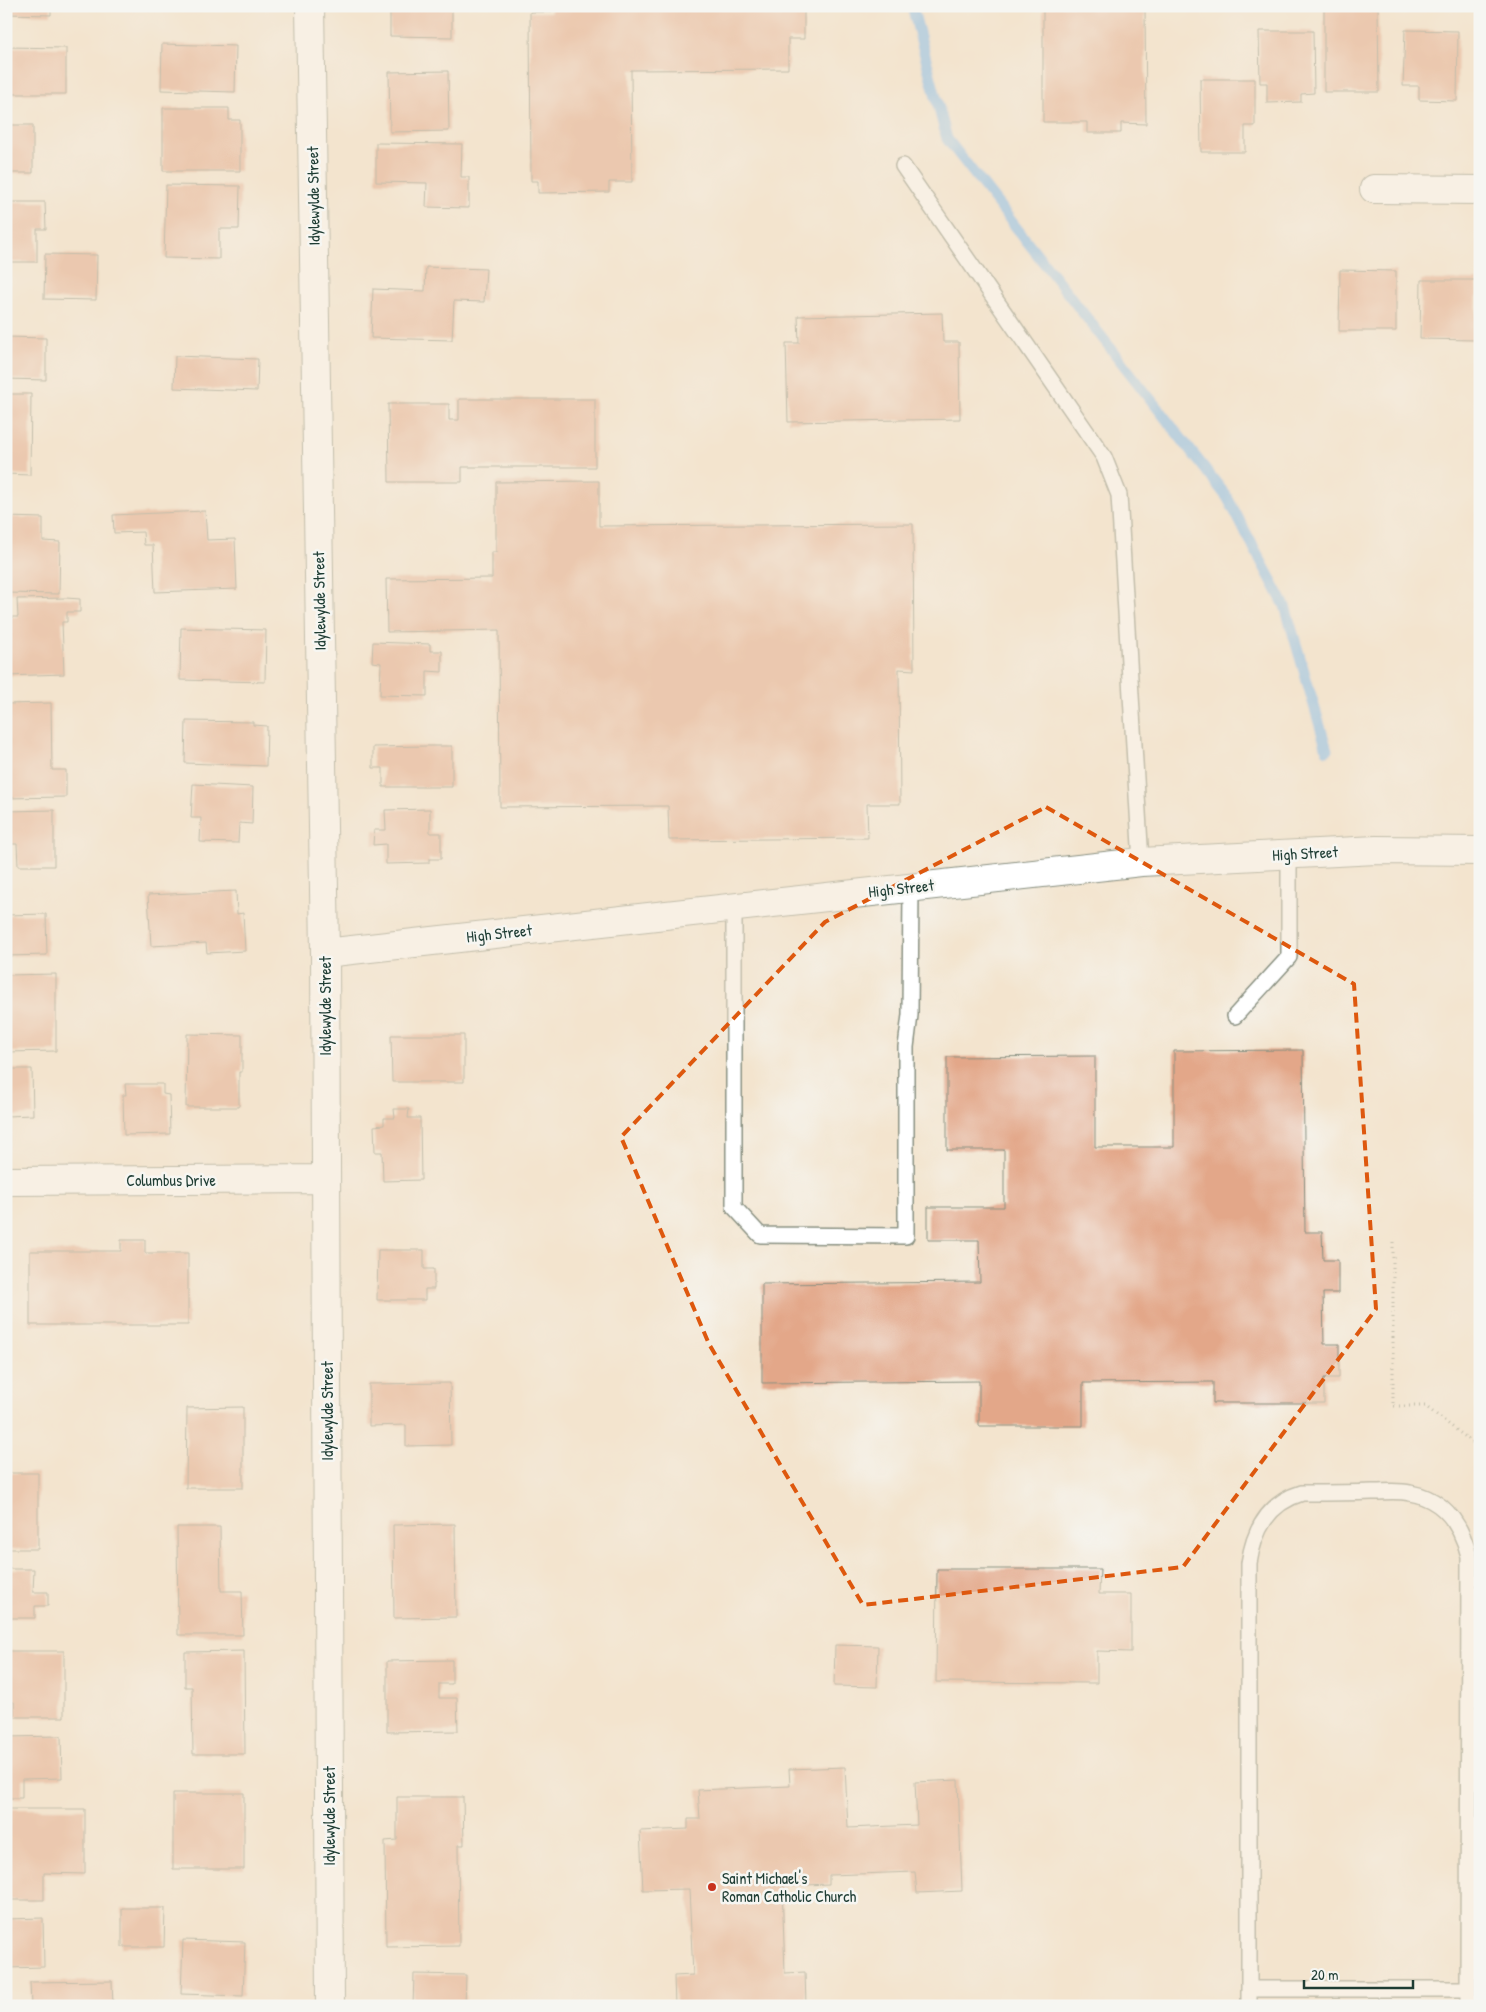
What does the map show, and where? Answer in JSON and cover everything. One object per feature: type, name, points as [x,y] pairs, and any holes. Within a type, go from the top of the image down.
[{"type":"street","name":"Idylewylde Street","points":[[310,6],[325,953],[330,2006]]},
{"type":"street","points":[[1374,189],[1480,190]]},
{"type":"street","name":"High Street","points":[[325,953],[1141,862],[1376,850],[1480,851]]},
{"type":"street","name":"Columbus Drive","points":[[6,1181],[324,1179],[326,1191]]},
{"type":"lane","points":[[903,166],[1104,457],[1119,495],[1141,862]]},
{"type":"lane","points":[[1235,1016],[1288,958],[1288,854]]},
{"type":"lane","points":[[734,907],[734,1207],[760,1235],[906,1236],[906,1047],[910,1015],[911,887]]},
{"type":"lane","points":[[1250,2006],[1249,1563],[1252,1542],[1265,1519],[1289,1497],[1302,1493],[1409,1492],[1429,1497],[1454,1518],[1466,1543],[1469,1556],[1468,2006]]},
{"type":"lane","points":[[1249,1989],[1468,1989]]},
{"type":"path","points":[[1393,1242],[1393,1406],[1425,1406],[1480,1448]]},
{"type":"highlighted area","points":[[1046,807],[1354,984],[1376,1309],[1183,1567],[863,1605],[709,1344],[621,1137],[825,922]]},
{"type":"building","points":[[6,6],[51,6],[51,15],[6,14]]},
{"type":"building","points":[[390,6],[452,6],[452,37],[390,36]]},
{"type":"building","points":[[551,6],[804,6],[804,39],[788,39],[788,69],[631,70],[632,182],[609,182],[609,192],[538,193],[538,181],[531,181],[530,12],[551,12]]},
{"type":"building","points":[[1043,6],[1145,6],[1146,124],[1121,123],[1121,133],[1087,133],[1087,122],[1043,122]]},
{"type":"building","points":[[1324,6],[1378,6],[1379,92],[1324,92]]},
{"type":"building","points":[[1405,30],[1458,31],[1457,101],[1419,100],[1419,86],[1403,86]]},
{"type":"building","points":[[1259,31],[1313,31],[1314,93],[1301,94],[1301,102],[1267,103],[1267,83],[1260,83]]},
{"type":"building","points":[[162,44],[236,46],[235,92],[161,90]]},
{"type":"building","points":[[6,47],[66,48],[66,94],[6,94]]},
{"type":"building","points":[[448,71],[449,131],[390,132],[389,72]]},
{"type":"building","points":[[1200,79],[1255,79],[1255,126],[1245,126],[1245,152],[1201,152]]},
{"type":"building","points":[[163,108],[229,108],[229,120],[240,120],[240,171],[163,171]]},
{"type":"building","points":[[6,125],[33,125],[33,173],[6,173]]},
{"type":"building","points":[[376,143],[462,144],[461,177],[469,177],[469,208],[426,207],[427,183],[376,182]]},
{"type":"building","points":[[166,185],[240,186],[239,229],[219,229],[219,259],[164,258]]},
{"type":"building","points":[[6,202],[45,202],[46,229],[37,229],[37,262],[6,262]]},
{"type":"building","points":[[45,254],[97,255],[96,300],[44,299]]},
{"type":"building","points":[[426,267],[486,269],[484,302],[454,301],[452,340],[371,338],[373,289],[425,291]]},
{"type":"building","points":[[1340,270],[1396,271],[1396,331],[1339,331]]},
{"type":"building","points":[[1421,280],[1477,280],[1476,340],[1420,339]]},
{"type":"building","points":[[942,313],[943,342],[959,342],[960,419],[788,422],[786,343],[799,343],[798,316]]},
{"type":"building","points":[[6,337],[46,338],[46,380],[6,379]]},
{"type":"building","points":[[175,356],[258,359],[257,391],[174,388]]},
{"type":"building","points":[[6,394],[31,394],[30,475],[6,474]]},
{"type":"building","points":[[459,399],[595,399],[595,467],[462,467],[462,482],[389,482],[388,404],[449,404],[449,420],[459,420]]},
{"type":"building","points":[[599,481],[599,526],[913,524],[914,670],[899,669],[900,804],[867,804],[868,838],[669,840],[668,806],[500,807],[499,630],[387,632],[386,579],[492,578],[492,552],[496,552],[496,482]]},
{"type":"building","points":[[205,511],[207,540],[235,539],[237,589],[155,592],[153,545],[144,545],[143,532],[114,533],[113,515]]},
{"type":"building","points":[[6,517],[43,518],[43,541],[60,542],[59,594],[6,593]]},
{"type":"building","points":[[17,599],[80,599],[80,612],[67,612],[67,622],[62,622],[64,674],[6,676],[6,617],[18,617]]},
{"type":"building","points":[[181,628],[266,630],[265,682],[180,680]]},
{"type":"building","points":[[373,642],[430,644],[430,651],[442,651],[442,672],[427,671],[427,696],[380,695],[381,663],[372,662]]},
{"type":"building","points":[[51,703],[52,770],[66,770],[66,797],[6,798],[6,704]]},
{"type":"building","points":[[186,721],[253,722],[253,725],[267,726],[266,766],[185,763]]},
{"type":"building","points":[[452,746],[452,787],[383,787],[383,768],[373,768],[373,747]]},
{"type":"building","points":[[193,784],[253,787],[252,824],[239,823],[238,843],[200,842],[201,818],[191,818]]},
{"type":"building","points":[[430,809],[430,833],[441,833],[441,859],[429,859],[429,863],[386,864],[386,844],[373,845],[374,830],[386,830],[385,810]]},
{"type":"building","points":[[54,810],[54,866],[18,866],[17,844],[6,844],[6,811]]},
{"type":"building","points":[[236,891],[237,914],[243,913],[245,951],[207,953],[206,943],[151,946],[148,895]]},
{"type":"building","points":[[46,914],[47,955],[6,956],[6,915]]},
{"type":"building","points":[[56,974],[56,1051],[6,1052],[6,975]]},
{"type":"building","points":[[187,1034],[242,1035],[242,1072],[239,1072],[239,1107],[186,1107]]},
{"type":"building","points":[[391,1035],[464,1035],[464,1082],[392,1082]]},
{"type":"building","points":[[1303,1050],[1305,1232],[1322,1232],[1323,1260],[1338,1260],[1338,1293],[1323,1293],[1324,1344],[1339,1344],[1339,1378],[1324,1378],[1324,1403],[1213,1403],[1213,1382],[1083,1383],[1083,1426],[979,1426],[979,1381],[762,1383],[762,1284],[980,1282],[979,1240],[928,1240],[928,1207],[1004,1207],[1004,1150],[947,1150],[947,1057],[1095,1056],[1095,1147],[1174,1147],[1174,1051]]},
{"type":"building","points":[[6,1069],[32,1069],[33,1115],[6,1116]]},
{"type":"building","points":[[125,1084],[163,1084],[163,1094],[169,1095],[170,1134],[124,1135],[123,1095],[126,1095]]},
{"type":"building","points":[[394,1109],[409,1109],[408,1118],[420,1118],[421,1180],[383,1181],[382,1152],[375,1152],[374,1126],[384,1125],[384,1118],[395,1118]]},
{"type":"building","points":[[121,1240],[145,1240],[145,1253],[188,1253],[188,1325],[30,1325],[30,1251],[121,1251]]},
{"type":"building","points":[[378,1250],[424,1250],[424,1269],[434,1269],[434,1289],[425,1289],[425,1300],[377,1300]]},
{"type":"building","points":[[450,1383],[451,1445],[406,1446],[406,1425],[369,1426],[369,1384]]},
{"type":"building","points":[[243,1407],[243,1488],[186,1488],[187,1408]]},
{"type":"building","points":[[6,1473],[38,1473],[38,1549],[6,1549]]},
{"type":"building","points":[[455,1524],[456,1617],[394,1618],[393,1525]]},
{"type":"building","points":[[177,1527],[220,1527],[221,1591],[242,1591],[243,1635],[178,1635]]},
{"type":"building","points":[[6,1569],[34,1569],[33,1592],[48,1592],[48,1606],[35,1606],[35,1618],[6,1618]]},
{"type":"building","points":[[937,1569],[1100,1569],[1099,1594],[1131,1594],[1131,1652],[1097,1651],[1097,1683],[936,1682]]},
{"type":"building","points":[[835,1645],[878,1646],[877,1687],[834,1686]]},
{"type":"building","points":[[6,1651],[64,1651],[64,1717],[14,1717],[14,1702],[6,1702]]},
{"type":"building","points":[[244,1651],[245,1754],[193,1754],[192,1687],[185,1687],[185,1652]]},
{"type":"building","points":[[452,1660],[452,1684],[439,1684],[439,1698],[457,1698],[458,1731],[387,1732],[387,1661]]},
{"type":"building","points":[[61,1736],[62,1778],[22,1779],[22,1798],[6,1798],[6,1737]]},
{"type":"building","name":"Saint Michael's Roman Catholic Church","points":[[845,1767],[848,1828],[917,1825],[915,1782],[958,1780],[962,1891],[917,1893],[915,1872],[829,1875],[829,1884],[782,1886],[785,1973],[805,1972],[806,2005],[675,2006],[674,1976],[693,1975],[689,1889],[643,1890],[640,1831],[688,1829],[688,1819],[700,1819],[698,1790],[790,1786],[789,1769]]},
{"type":"building","points":[[173,1793],[244,1793],[244,1869],[173,1869]]},
{"type":"building","points":[[397,1797],[463,1797],[464,1845],[458,1845],[459,1946],[386,1947],[385,1841],[397,1840]]},
{"type":"building","points":[[6,1809],[85,1809],[85,1874],[44,1873],[44,1900],[6,1900]]},
{"type":"building","points":[[122,1908],[165,1908],[164,1947],[122,1947]]},
{"type":"building","points":[[43,1918],[44,1967],[6,1968],[6,1919]]},
{"type":"building","points":[[183,1940],[245,1942],[243,1996],[181,1994]]},
{"type":"building","points":[[414,1974],[466,1975],[465,2006],[413,2006]]},
{"type":"building","points":[[112,1981],[113,2006],[31,2006],[30,1982]]},
{"type":"waterway","points":[[912,6],[947,139],[1227,497],[1285,606],[1327,750]]},
{"type":"place","name":"Saint Michael's Roman Catholic Church","points":[[712,1887]]}]
